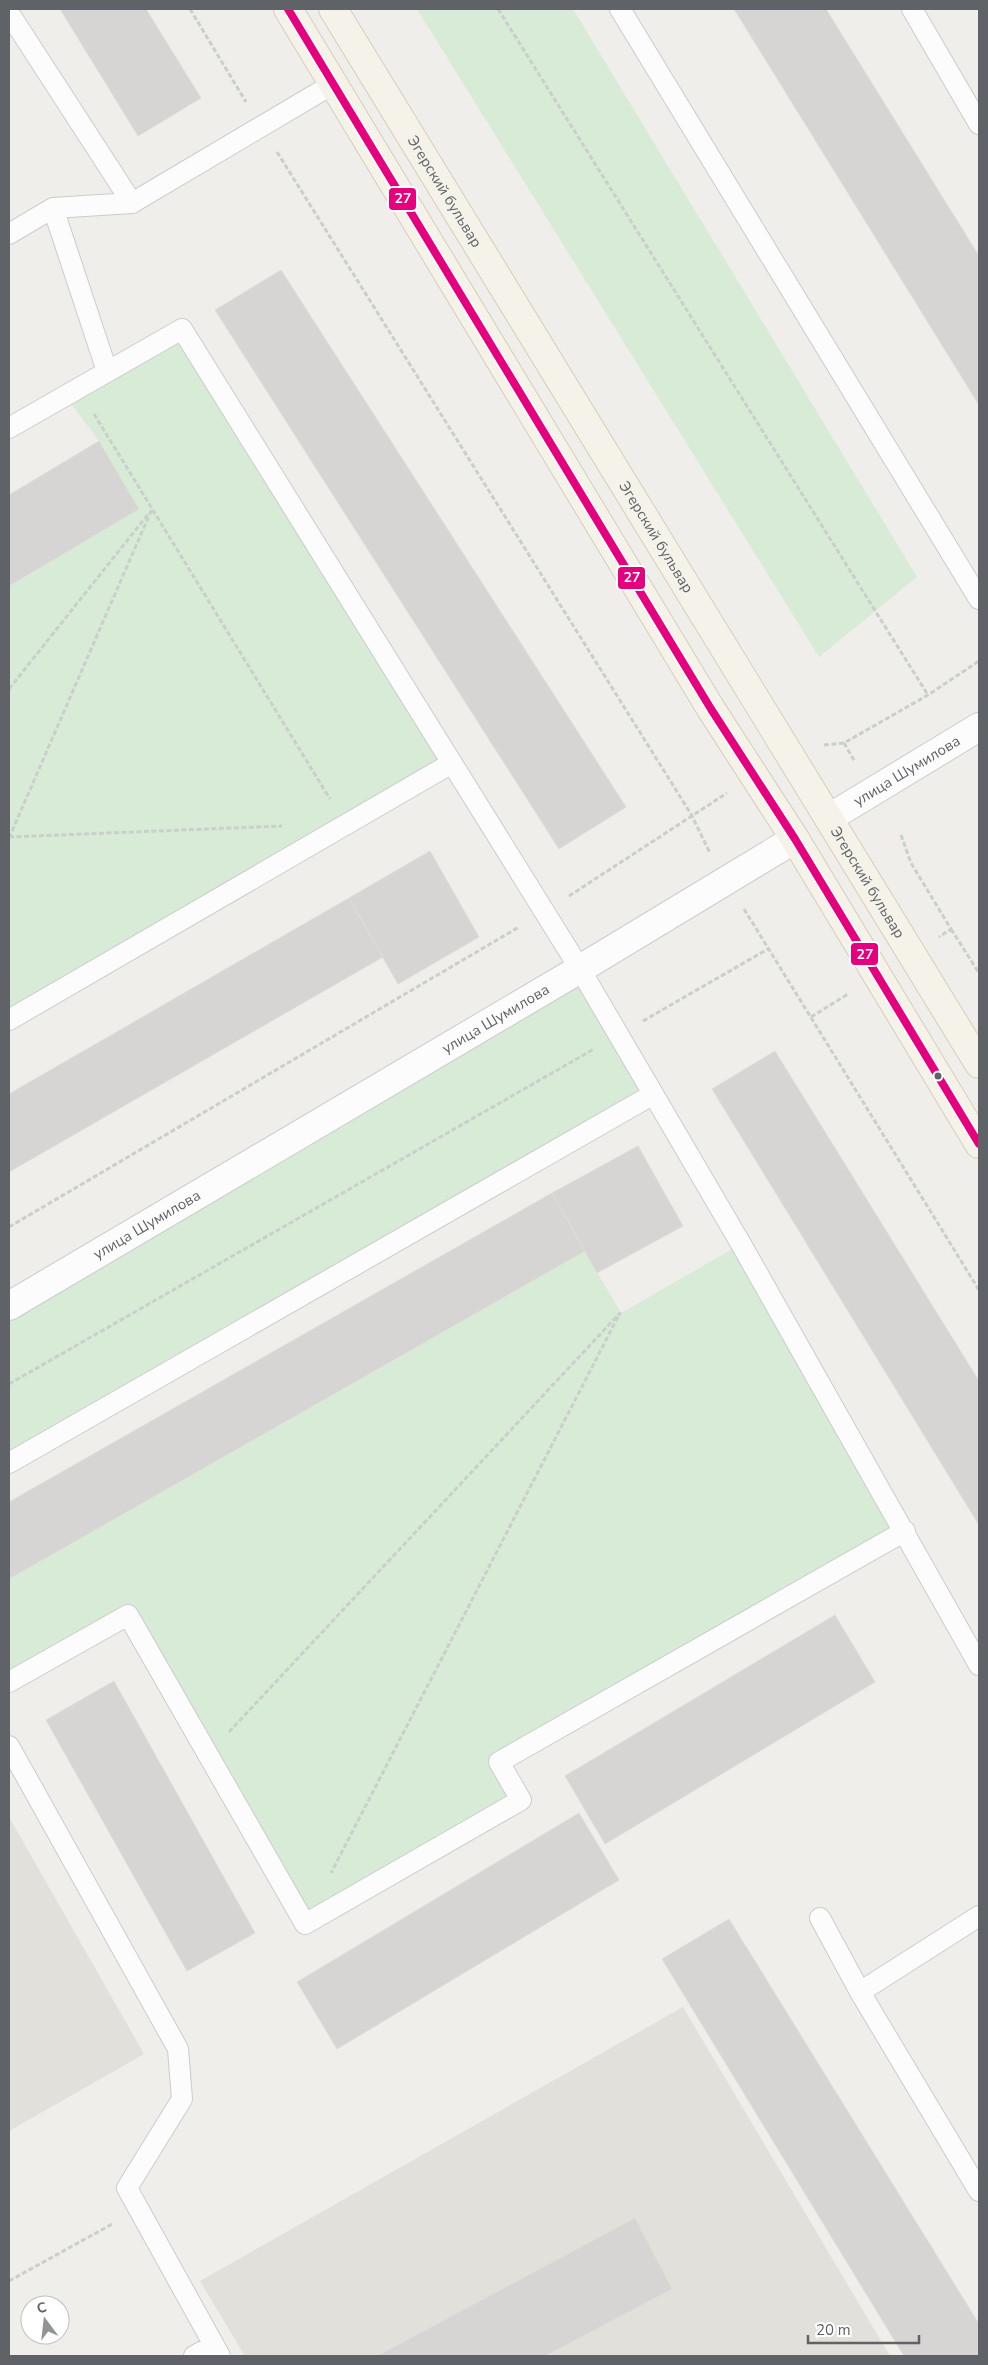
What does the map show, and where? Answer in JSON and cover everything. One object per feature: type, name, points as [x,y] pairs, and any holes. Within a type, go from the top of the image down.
[{"type":"main road","points":[[288,9],[706,700],[795,839],[979,1144]]},
{"type":"main road","name":"Эгерский бульвар","points":[[334,9],[979,1064]]},
{"type":"main road","points":[[333,84],[367,64]]},
{"type":"main road","name":"улица Шумилова","points":[[795,839],[829,818]]},
{"type":"street","name":"улица Шумилова","points":[[829,818],[979,727]]},
{"type":"street","name":"улица Шумилова","points":[[9,1306],[580,969],[795,839]]},
{"type":"lane","points":[[620,9],[979,599]]},
{"type":"lane","points":[[912,9],[979,124]]},
{"type":"lane","points":[[9,13],[132,203]]},
{"type":"lane","points":[[9,234],[53,208],[132,203],[262,128],[333,84]]},
{"type":"lane","points":[[53,208],[108,371]]},
{"type":"lane","points":[[9,428],[182,329],[580,969],[652,1096],[741,1244],[905,1531],[979,1665]]},
{"type":"lane","points":[[9,1020],[452,763]]},
{"type":"lane","points":[[9,1463],[652,1096]]},
{"type":"lane","points":[[9,1682],[128,1615],[305,1924],[521,1800],[499,1762],[905,1531]]},
{"type":"lane","points":[[9,1746],[178,2049],[182,2099],[126,2188],[217,2351],[194,2356]]},
{"type":"lane","points":[[860,1992],[979,1916]]},
{"type":"lane","points":[[820,1918],[860,1992],[979,2190]]},
{"type":"path","points":[[190,9],[262,128],[691,814],[712,856]]},
{"type":"path","points":[[498,9],[928,694]]},
{"type":"path","points":[[78,388],[346,824]]},
{"type":"path","points":[[9,689],[152,509]]},
{"type":"path","points":[[152,509],[9,838],[287,826]]},
{"type":"path","points":[[815,746],[844,743],[928,694],[979,661]]},
{"type":"path","points":[[844,743],[859,768]]},
{"type":"path","points":[[9,1227],[545,912],[691,814],[731,790]]},
{"type":"path","points":[[901,835],[911,863],[979,974]]},
{"type":"path","points":[[741,905],[979,1290]]},
{"type":"path","points":[[937,938],[951,929]]},
{"type":"path","points":[[9,1384],[768,948]]},
{"type":"path","points":[[811,1017],[850,993]]},
{"type":"path","points":[[208,1754],[620,1313],[305,1924]]},
{"type":"path","points":[[9,2281],[138,2210]]},
{"type":"shaded area","points":[[9,1817],[144,2054],[9,2131]]},
{"type":"shaded area","points":[[683,2007],[890,2356],[245,2356],[200,2281]]},
{"type":"green space","points":[[417,9],[573,9],[917,577],[819,657]]},
{"type":"green space","points":[[182,329],[452,763],[9,1020],[9,586],[139,509],[99,441],[65,396]]},
{"type":"green space","points":[[580,969],[652,1095],[9,1463],[9,1306]]},
{"type":"green space","points":[[741,1244],[905,1531],[500,1762],[521,1800],[305,1924],[128,1615],[17,1678],[9,1664],[9,1579],[585,1251],[621,1313]]},
{"type":"building","points":[[60,9],[146,9],[201,98],[138,136]]},
{"type":"building","points":[[734,9],[826,9],[979,256],[979,405]]},
{"type":"building","points":[[281,270],[626,807],[559,849],[215,310]]},
{"type":"building","points":[[99,441],[139,509],[9,586],[9,495]]},
{"type":"building","points":[[430,851],[479,937],[398,984],[349,898]]},
{"type":"building","points":[[349,898],[383,957],[9,1172],[9,1094]]},
{"type":"building","points":[[775,1051],[979,1381],[979,1525],[712,1089]]},
{"type":"building","points":[[638,1146],[683,1226],[597,1273],[552,1193]]},
{"type":"building","points":[[552,1193],[585,1251],[9,1579],[9,1502]]},
{"type":"building","points":[[835,1615],[875,1682],[605,1844],[565,1776]]},
{"type":"building","points":[[114,1681],[255,1933],[187,1971],[46,1720]]},
{"type":"building","points":[[579,1813],[619,1880],[337,2049],[297,1982]]},
{"type":"building","points":[[729,1919],[979,2324],[979,2356],[904,2356],[662,1959]]},
{"type":"building","points":[[635,2218],[672,2289],[545,2356],[377,2356]]},
{"type":"transit line","name":"27","points":[[288,9],[711,709],[795,839],[979,1144]]}]
